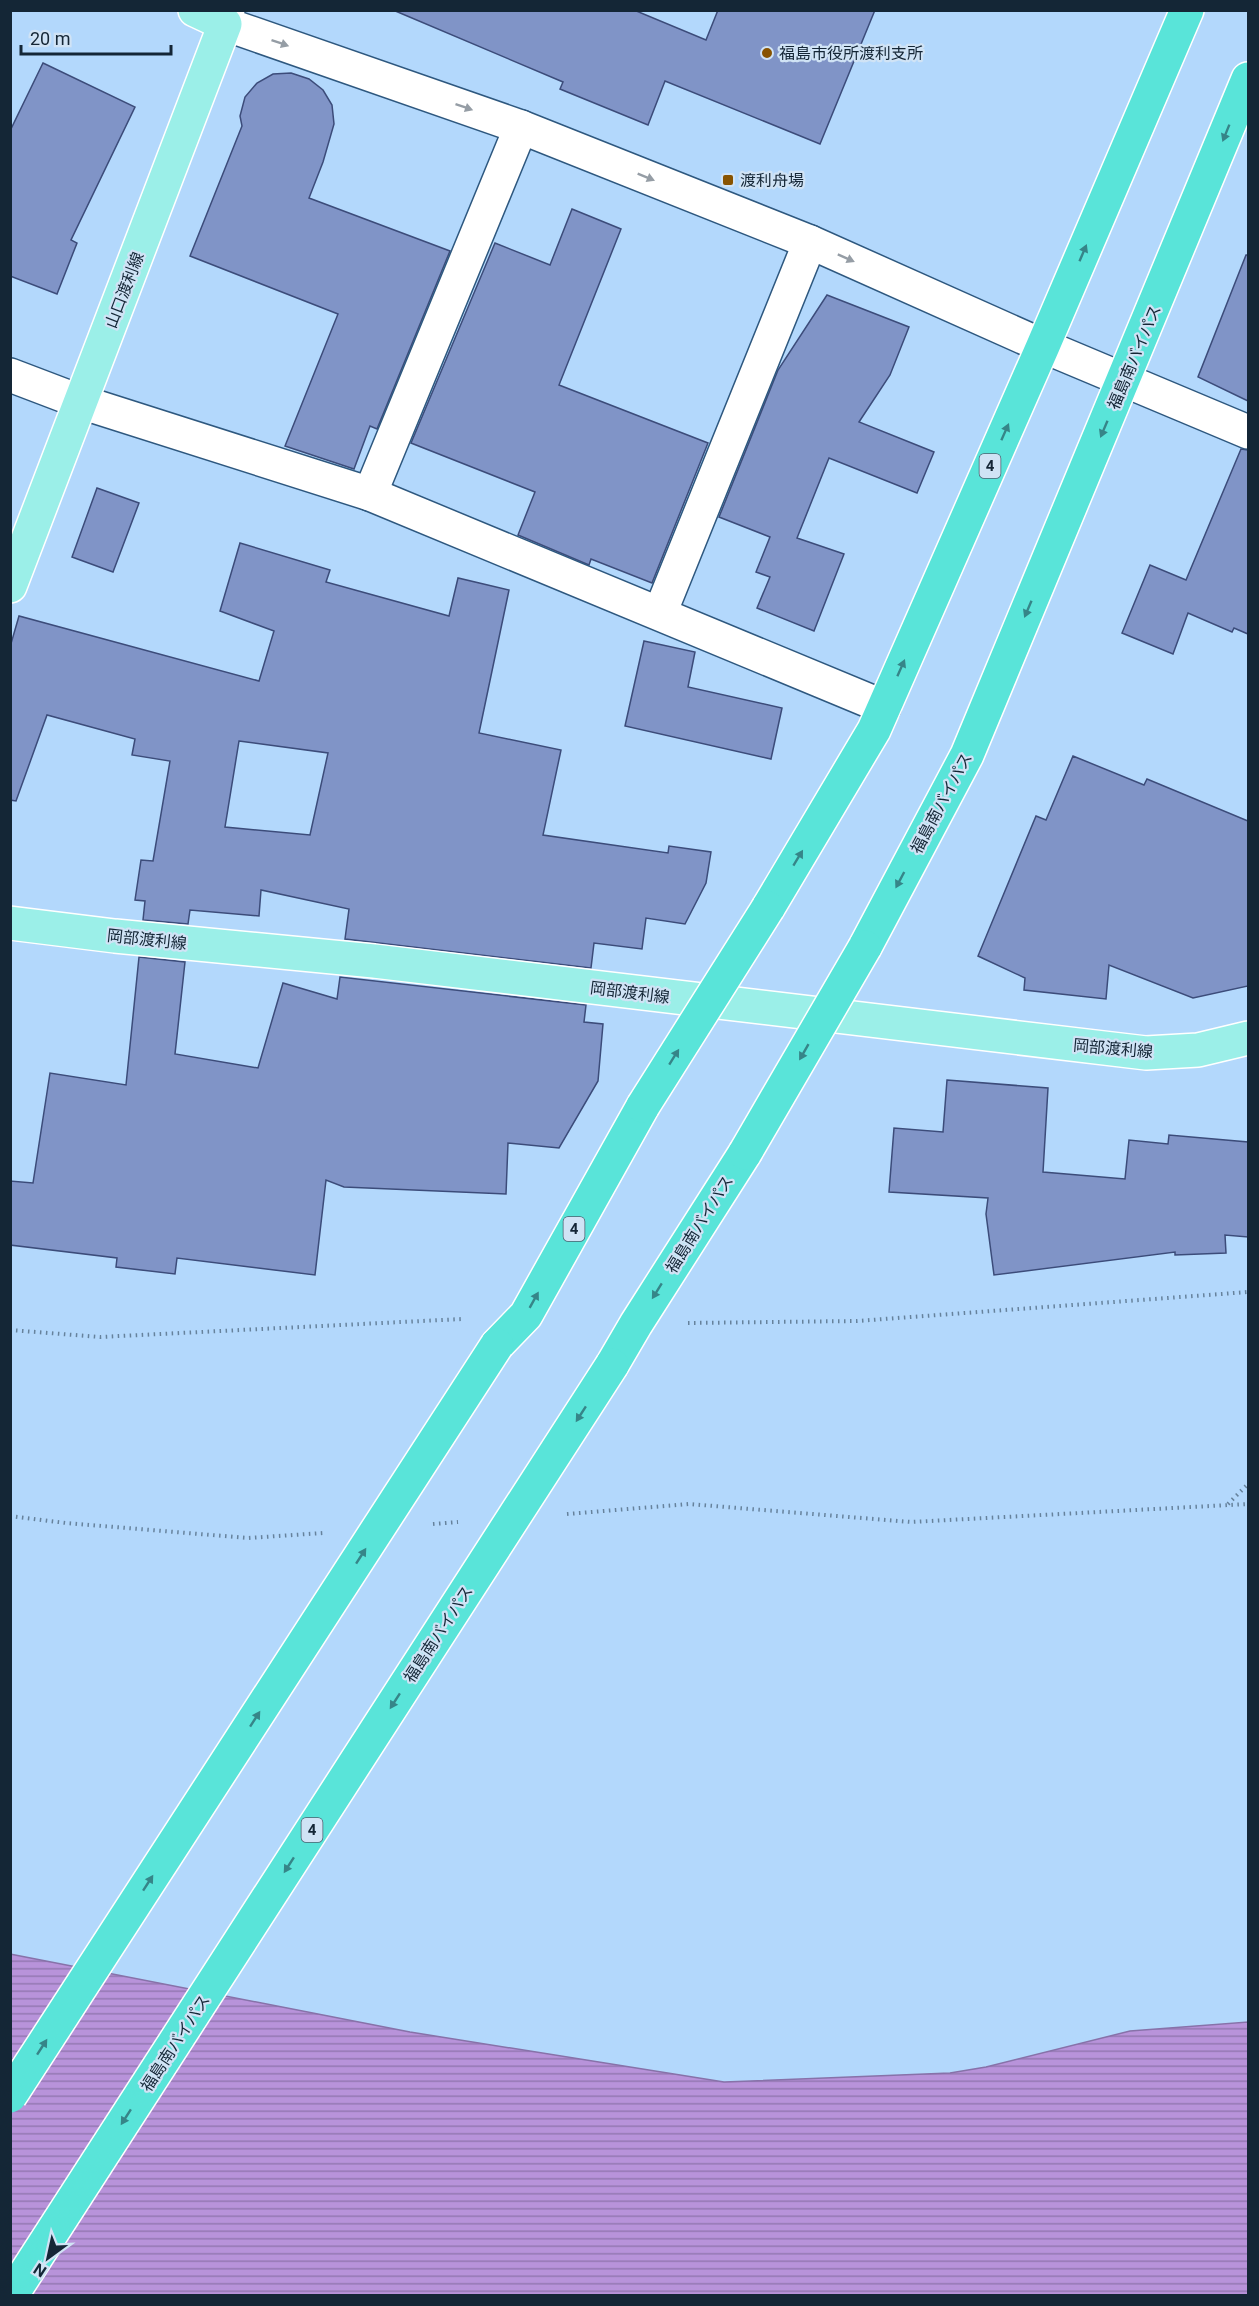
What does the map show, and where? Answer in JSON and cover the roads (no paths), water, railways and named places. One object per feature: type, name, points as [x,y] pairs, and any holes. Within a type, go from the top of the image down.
[{"type":"highway","name":"4","points":[[10,2096],[497,1346],[526,1315],[643,1106],[768,908],[874,730],[1043,346],[1187,10]]},
{"type":"highway","name":"福島南バイパス","points":[[11,2295],[612,1365],[745,1153],[865,947],[967,755],[1248,79]]},
{"type":"main road","points":[[195,10],[226,17]]},
{"type":"main road","name":"山口渡利線","points":[[10,586],[226,17]]},
{"type":"main road","name":"岡部渡利線","points":[[10,923],[115,936],[374,961],[1146,1053],[1198,1050],[1248,1038]]},
{"type":"street","points":[[226,17],[521,127],[810,242],[1043,346],[1243,426]]},
{"type":"street","points":[[370,494],[521,127]]},
{"type":"street","points":[[660,613],[810,242]]},
{"type":"street","points":[[10,375],[81,402],[370,494],[884,707]]},
{"type":"place","name":"福島市役所渡利支所","points":[[767,53]]},
{"type":"place","name":"渡利舟場","points":[[728,180]]}]
